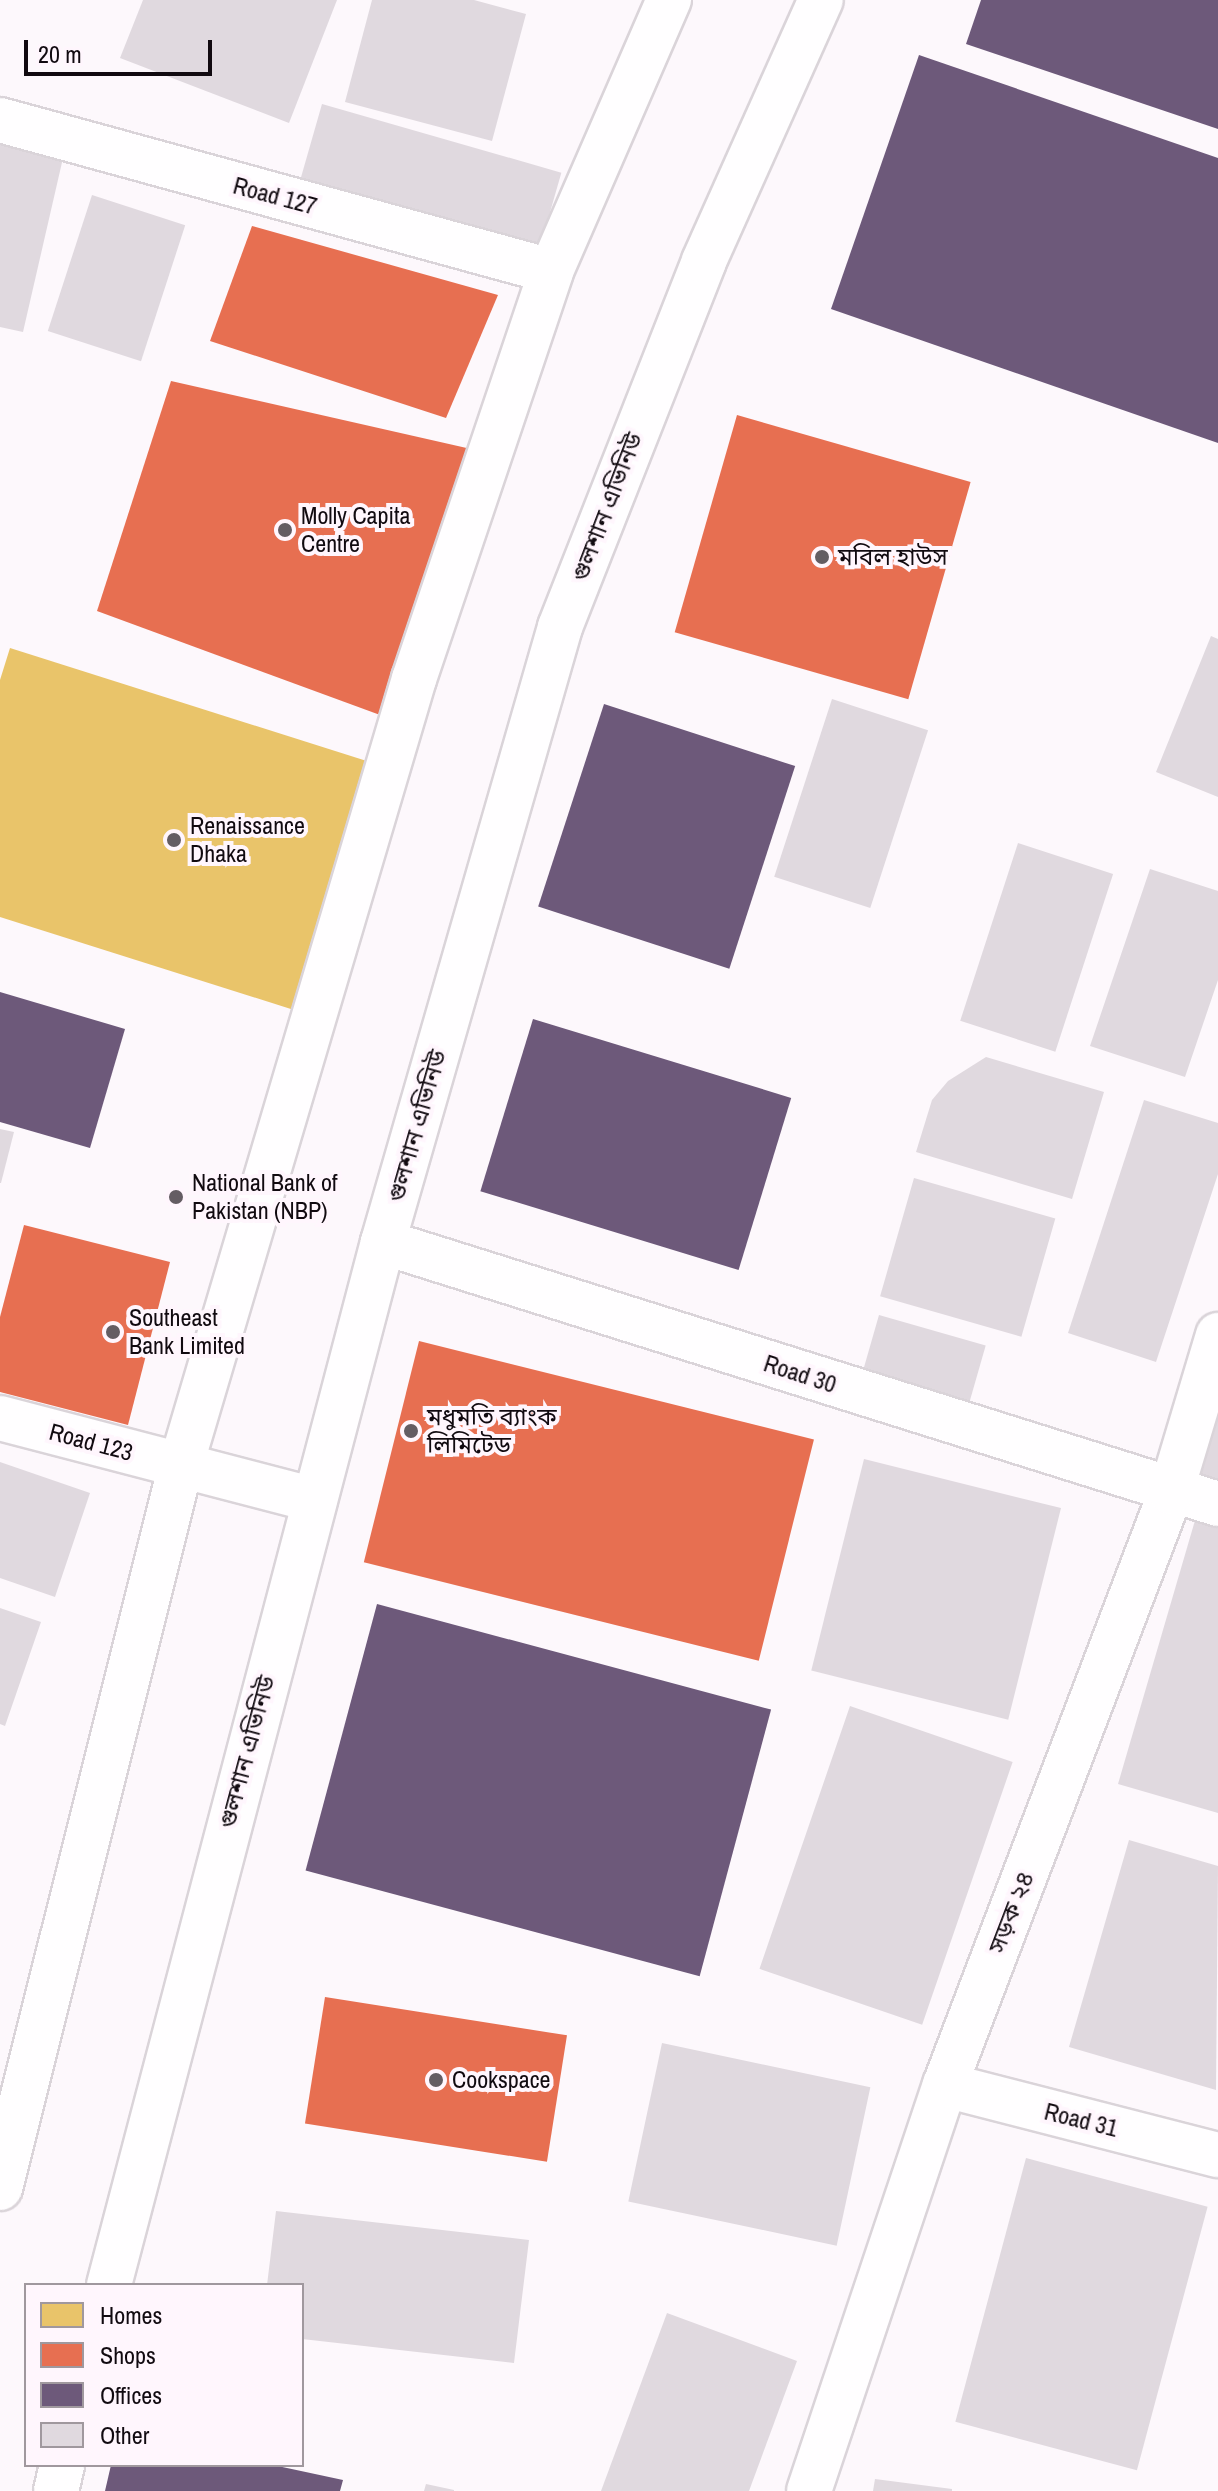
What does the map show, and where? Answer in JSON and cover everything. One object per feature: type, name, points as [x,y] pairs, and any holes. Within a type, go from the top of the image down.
[{"type":"main road","points":[[0,2188],[181,1465],[414,679],[551,271],[669,0]]},
{"type":"main road","name":"গুলশান এভিনিউ","points":[[110,2283],[383,1242],[560,627],[704,261],[821,0]]},
{"type":"main road","name":"Road 127","points":[[0,120],[551,271]]},
{"type":"main road","name":"Road 30","points":[[383,1242],[1171,1492],[1218,1504]]},
{"type":"main road","name":"সড়ক ২৪","points":[[809,2491],[945,2085],[1171,1492],[1218,1335]]},
{"type":"main road","name":"Road 123","points":[[0,1418],[314,1500]]},
{"type":"main road","name":"Road 31","points":[[945,2085],[1218,2155]]},
{"type":"main road","points":[[56,2491],[62,2467]]},
{"type":"building: Homes","name":"Renaissance Dhaka","points":[[10,648],[373,763],[294,1010],[0,917],[0,680]]},
{"type":"building: Shops","points":[[252,226],[498,295],[446,418],[210,341]]},
{"type":"building: Shops","name":"Molly Capita Centre","points":[[171,381],[471,449],[391,719],[97,611]]},
{"type":"building: Shops","name":"মবিল হাউস","points":[[737,415],[971,482],[908,699],[675,632]]},
{"type":"building: Shops","points":[[24,1225],[170,1262],[128,1425],[0,1392],[0,1317]]},
{"type":"building: Shops","points":[[419,1341],[814,1439],[759,1661],[364,1562]]},
{"type":"building: Shops","name":"Cookspace","points":[[325,1997],[567,2035],[547,2162],[305,2123]]},
{"type":"building: Offices","points":[[981,0],[1218,0],[1218,129],[966,44]]},
{"type":"building: Offices","points":[[919,55],[1218,158],[1218,443],[831,309]]},
{"type":"building: Offices","points":[[604,704],[795,766],[729,969],[538,907]]},
{"type":"building: Offices","points":[[0,992],[125,1029],[90,1148],[0,1122]]},
{"type":"building: Offices","points":[[533,1019],[791,1098],[739,1270],[480,1191]]},
{"type":"building: Offices","points":[[377,1604],[771,1710],[700,1976],[306,1871]]},
{"type":"building: Offices","points":[[111,2467],[282,2467],[343,2480],[340,2491],[105,2491]]},
{"type":"building: Other","points":[[143,0],[337,0],[289,123],[120,58]]},
{"type":"building: Other","points":[[372,0],[474,0],[526,14],[492,141],[345,102]]},
{"type":"building: Other","points":[[322,104],[561,173],[537,256],[298,188]]},
{"type":"building: Other","points":[[0,143],[63,158],[23,332],[0,327]]},
{"type":"building: Other","points":[[92,195],[185,225],[141,361],[48,331]]},
{"type":"building: Other","points":[[1211,636],[1218,639],[1218,797],[1156,772]]},
{"type":"building: Other","points":[[832,699],[928,730],[870,908],[774,877]]},
{"type":"building: Other","points":[[1018,843],[1113,874],[1055,1052],[960,1021]]},
{"type":"building: Other","points":[[1150,869],[1218,891],[1218,980],[1185,1077],[1090,1046]]},
{"type":"building: Other","points":[[986,1057],[1104,1092],[1072,1199],[916,1152],[932,1100],[948,1081]]},
{"type":"building: Other","points":[[1144,1100],[1218,1123],[1218,1174],[1156,1362],[1068,1333]]},
{"type":"building: Other","points":[[0,1129],[14,1132],[1,1183],[0,1183]]},
{"type":"building: Other","points":[[914,1178],[1055,1219],[1021,1337],[880,1296]]},
{"type":"building: Other","points":[[879,1315],[986,1346],[968,1408],[861,1377]]},
{"type":"building: Other","points":[[1218,1398],[1218,1493],[1187,1486]]},
{"type":"building: Other","points":[[864,1459],[1061,1508],[1008,1720],[811,1671]]},
{"type":"building: Other","points":[[0,1462],[90,1493],[55,1597],[0,1578]]},
{"type":"building: Other","points":[[1196,1517],[1218,1523],[1218,1813],[1118,1784]]},
{"type":"building: Other","points":[[0,1608],[41,1622],[5,1726],[0,1724]]},
{"type":"building: Other","points":[[850,1706],[1013,1762],[922,2025],[759,1969]]},
{"type":"building: Other","points":[[1129,1840],[1218,1866],[1216,2090],[1069,2047]]},
{"type":"building: Other","points":[[662,2043],[870,2087],[837,2246],[628,2201]]},
{"type":"building: Other","points":[[1026,2158],[1208,2207],[1137,2470],[955,2422]]},
{"type":"building: Other","points":[[276,2211],[529,2240],[514,2363],[304,2339],[304,2283],[267,2283]]},
{"type":"building: Other","points":[[667,2313],[797,2361],[749,2491],[601,2491]]},
{"type":"building: Other","points":[[875,2479],[952,2489],[952,2491],[873,2491]]},
{"type":"building: Other","points":[[426,2484],[454,2490],[454,2491],[424,2491]]},
{"type":"place","name":"Molly Capita Centre","points":[[285,530]]},
{"type":"place","name":"মবিল হাউস","points":[[822,557]]},
{"type":"place","name":"Renaissance Dhaka","points":[[174,840]]},
{"type":"place","name":"National Bank of Pakistan (NBP)","points":[[176,1197]]},
{"type":"place","name":"Southeast Bank Limited","points":[[113,1332]]},
{"type":"place","name":"মধুমতি ব্যাংক লিমিটেড","points":[[411,1431]]},
{"type":"place","name":"Cookspace","points":[[436,2080]]}]
